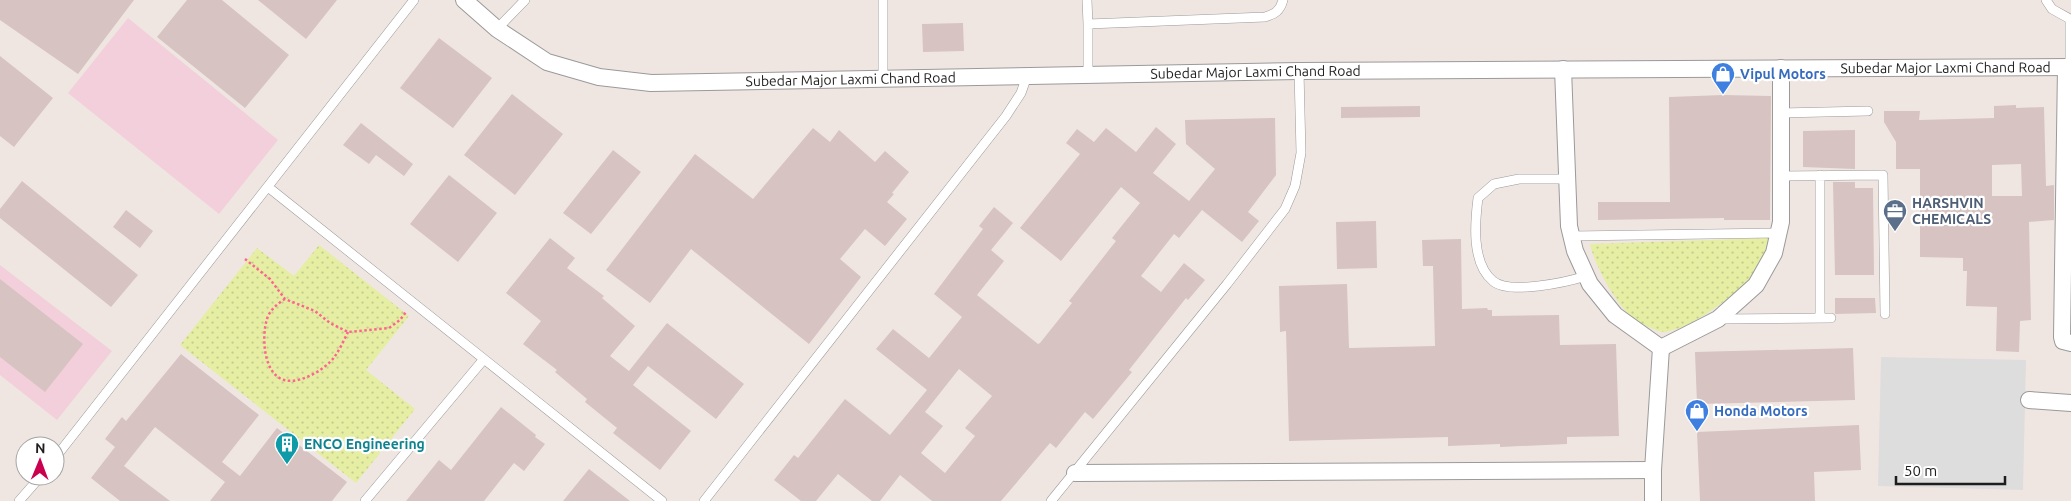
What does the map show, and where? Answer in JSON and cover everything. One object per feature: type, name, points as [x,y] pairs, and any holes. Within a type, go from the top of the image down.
[{"type":"street","name":"Subedar Major Laxmi Chand Road","points":[[464,0],[497,29],[547,62],[599,77],[651,83],[1299,71],[2069,67]]},
{"type":"street","points":[[2069,67],[2062,337],[2063,341],[2071,343]]},
{"type":"street","points":[[1662,348],[1718,319],[1756,286],[1774,253],[1780,222],[1781,68]]},
{"type":"street","points":[[1563,69],[1569,226],[1575,251],[1590,284],[1615,315],[1662,348]]},
{"type":"street","points":[[1653,501],[1653,470],[1662,348]]},
{"type":"street","points":[[2029,400],[2071,404]]},
{"type":"street","points":[[1075,473],[1653,470]]},
{"type":"lane","points":[[65,445],[414,0]]},
{"type":"lane","points":[[497,29],[525,0]]},
{"type":"lane","points":[[883,0],[883,78]]},
{"type":"lane","points":[[1087,0],[1088,74]]},
{"type":"lane","points":[[1088,24],[1265,17],[1274,14],[1281,8],[1283,0]]},
{"type":"lane","points":[[2046,0],[2052,9],[2071,19],[2069,67]]},
{"type":"lane","points":[[1051,501],[1285,209],[1295,186],[1301,153],[1299,71]]},
{"type":"lane","points":[[704,501],[1006,116],[1021,93],[1027,76]]},
{"type":"lane","points":[[1781,113],[1868,111]]},
{"type":"lane","points":[[1781,176],[1883,175],[1885,314]]},
{"type":"lane","points":[[1820,176],[1820,318]]},
{"type":"lane","points":[[1568,178],[1519,179],[1494,184],[1478,198],[1474,227],[1478,252],[1483,270],[1494,282],[1506,286],[1553,284],[1586,276]]},
{"type":"lane","points":[[268,188],[662,501]]},
{"type":"lane","points":[[1572,236],[1778,233]]},
{"type":"lane","points":[[1718,319],[1831,318]]},
{"type":"lane","points":[[364,501],[484,359]]},
{"type":"lane","points":[[20,501],[33,486]]},
{"type":"path","points":[[245,259],[270,279],[284,299],[314,311],[330,323],[348,332],[389,328],[400,320],[413,303]]},
{"type":"path","points":[[284,299],[278,303],[267,318],[265,338],[267,362],[278,378],[293,382],[317,373],[335,358],[348,332]]},
{"type":"shaded area","points":[[128,18],[278,140],[219,214],[68,93]]},
{"type":"shaded area","points":[[0,265],[112,351],[57,420],[0,375]]},
{"type":"shaded area","points":[[1881,357],[2026,360],[2023,490],[1878,486]]},
{"type":"green space","points":[[1769,238],[1759,267],[1742,286],[1701,317],[1687,325],[1662,332],[1637,322],[1622,307],[1602,275],[1590,244]]},
{"type":"green space","points":[[319,245],[409,316],[366,370],[415,409],[356,483],[180,345],[257,248],[294,276]]},
{"type":"building","points":[[0,0],[134,0],[78,74],[0,20]]},
{"type":"building","points":[[187,0],[222,0],[289,55],[245,108],[157,37]]},
{"type":"building","points":[[258,0],[337,0],[306,39]]},
{"type":"building","points":[[963,23],[964,51],[923,52],[922,24]]},
{"type":"building","points":[[439,38],[492,78],[453,128],[400,88]]},
{"type":"building","points":[[0,56],[53,98],[14,147],[0,136]]},
{"type":"building","points":[[512,94],[563,134],[515,195],[464,155]]},
{"type":"building","points":[[1771,96],[1770,220],[1724,220],[1724,218],[1598,220],[1598,202],[1670,202],[1669,97]]},
{"type":"building","points":[[2016,105],[2016,108],[2044,107],[2046,186],[2054,185],[2054,220],[2029,222],[2031,320],[2020,321],[2019,352],[1996,351],[1997,307],[1966,306],[1967,271],[1963,271],[1963,258],[1920,257],[1920,169],[1896,169],[1896,142],[1884,122],[1884,111],[1920,111],[1919,120],[1994,118],[1994,106]],"holes":[[[2021,164],[2022,196],[1992,196],[1992,165]]]},
{"type":"building","points":[[1420,106],[1420,117],[1341,118],[1341,107]]},
{"type":"building","points":[[1275,118],[1276,175],[1248,212],[1259,221],[1242,242],[1202,210],[1179,238],[1174,234],[1141,276],[1161,292],[1184,263],[1205,280],[1188,300],[1186,298],[1129,370],[1132,372],[1093,419],[1085,412],[1056,448],[1050,443],[1001,501],[932,501],[900,475],[880,501],[872,501],[838,474],[816,501],[801,501],[774,480],[794,455],[798,458],[845,399],[890,435],[927,390],[876,349],[893,329],[929,358],[962,317],[934,294],[983,229],[979,226],[994,207],[1013,223],[991,250],[1004,261],[977,295],[1038,344],[1040,343],[1072,303],[1069,301],[1116,241],[1112,238],[1140,203],[1121,187],[1061,261],[1020,228],[1080,154],[1066,143],[1077,129],[1094,142],[1106,128],[1136,152],[1156,127],[1176,144],[1153,173],[1189,201],[1215,169],[1186,144],[1185,120]],"holes":[[[959,369],[992,396],[965,428],[975,436],[945,473],[921,453],[943,426],[925,412]]]},
{"type":"building","points":[[361,123],[413,164],[404,176],[376,155],[369,164],[343,145]]},
{"type":"building","points":[[813,128],[830,142],[839,130],[875,162],[885,151],[909,172],[887,202],[907,219],[885,246],[865,229],[840,259],[861,277],[809,344],[691,249],[650,303],[606,270],[695,154],[753,199]]},
{"type":"building","points":[[1855,130],[1855,169],[1803,167],[1803,131]]},
{"type":"building","points":[[613,150],[641,172],[591,234],[563,213]]},
{"type":"building","points":[[449,175],[497,213],[458,262],[410,224]]},
{"type":"building","points":[[22,181],[138,275],[111,307],[0,218],[0,209]]},
{"type":"building","points":[[1833,182],[1855,182],[1855,188],[1873,188],[1874,275],[1835,275]]},
{"type":"building","points":[[126,210],[153,231],[140,248],[113,227]]},
{"type":"building","points":[[1376,221],[1377,268],[1337,269],[1336,222]]},
{"type":"building","points":[[550,238],[575,258],[567,268],[604,296],[602,298],[635,326],[610,356],[629,371],[667,323],[744,384],[716,419],[648,366],[633,385],[691,431],[660,470],[613,433],[617,428],[585,402],[587,399],[555,372],[557,370],[523,344],[541,321],[506,293]]},
{"type":"building","points":[[1461,239],[1462,309],[1487,308],[1492,310],[1492,316],[1559,315],[1560,345],[1616,344],[1619,436],[1567,437],[1567,444],[1500,447],[1500,444],[1448,446],[1448,437],[1289,441],[1286,331],[1280,332],[1279,286],[1347,284],[1349,348],[1435,346],[1433,266],[1423,266],[1422,240]]},
{"type":"building","points":[[0,279],[83,344],[45,392],[0,357]]},
{"type":"building","points":[[1835,298],[1875,298],[1876,313],[1835,314]]},
{"type":"building","points":[[1853,348],[1855,400],[1697,404],[1695,352]]},
{"type":"building","points":[[181,354],[259,415],[222,462],[240,476],[277,428],[347,482],[332,501],[210,501],[225,482],[155,427],[124,466],[170,501],[120,501],[91,478],[115,447],[105,439],[122,417],[126,421]]},
{"type":"building","points":[[501,407],[545,444],[524,471],[514,463],[484,501],[406,501],[439,460],[451,470]]},
{"type":"building","points":[[1859,425],[1861,470],[1814,472],[1815,501],[1700,501],[1697,432]]},
{"type":"building","points":[[589,469],[630,501],[563,501]]},
{"type":"place","name":"Vipul Motors","points":[[1723,95]]},
{"type":"place","name":"HARSHVIN CHEMICALS","points":[[1895,232]]},
{"type":"place","name":"Honda Motors","points":[[1697,432]]},
{"type":"place","name":"ENCO Engineering","points":[[287,465]]}]
